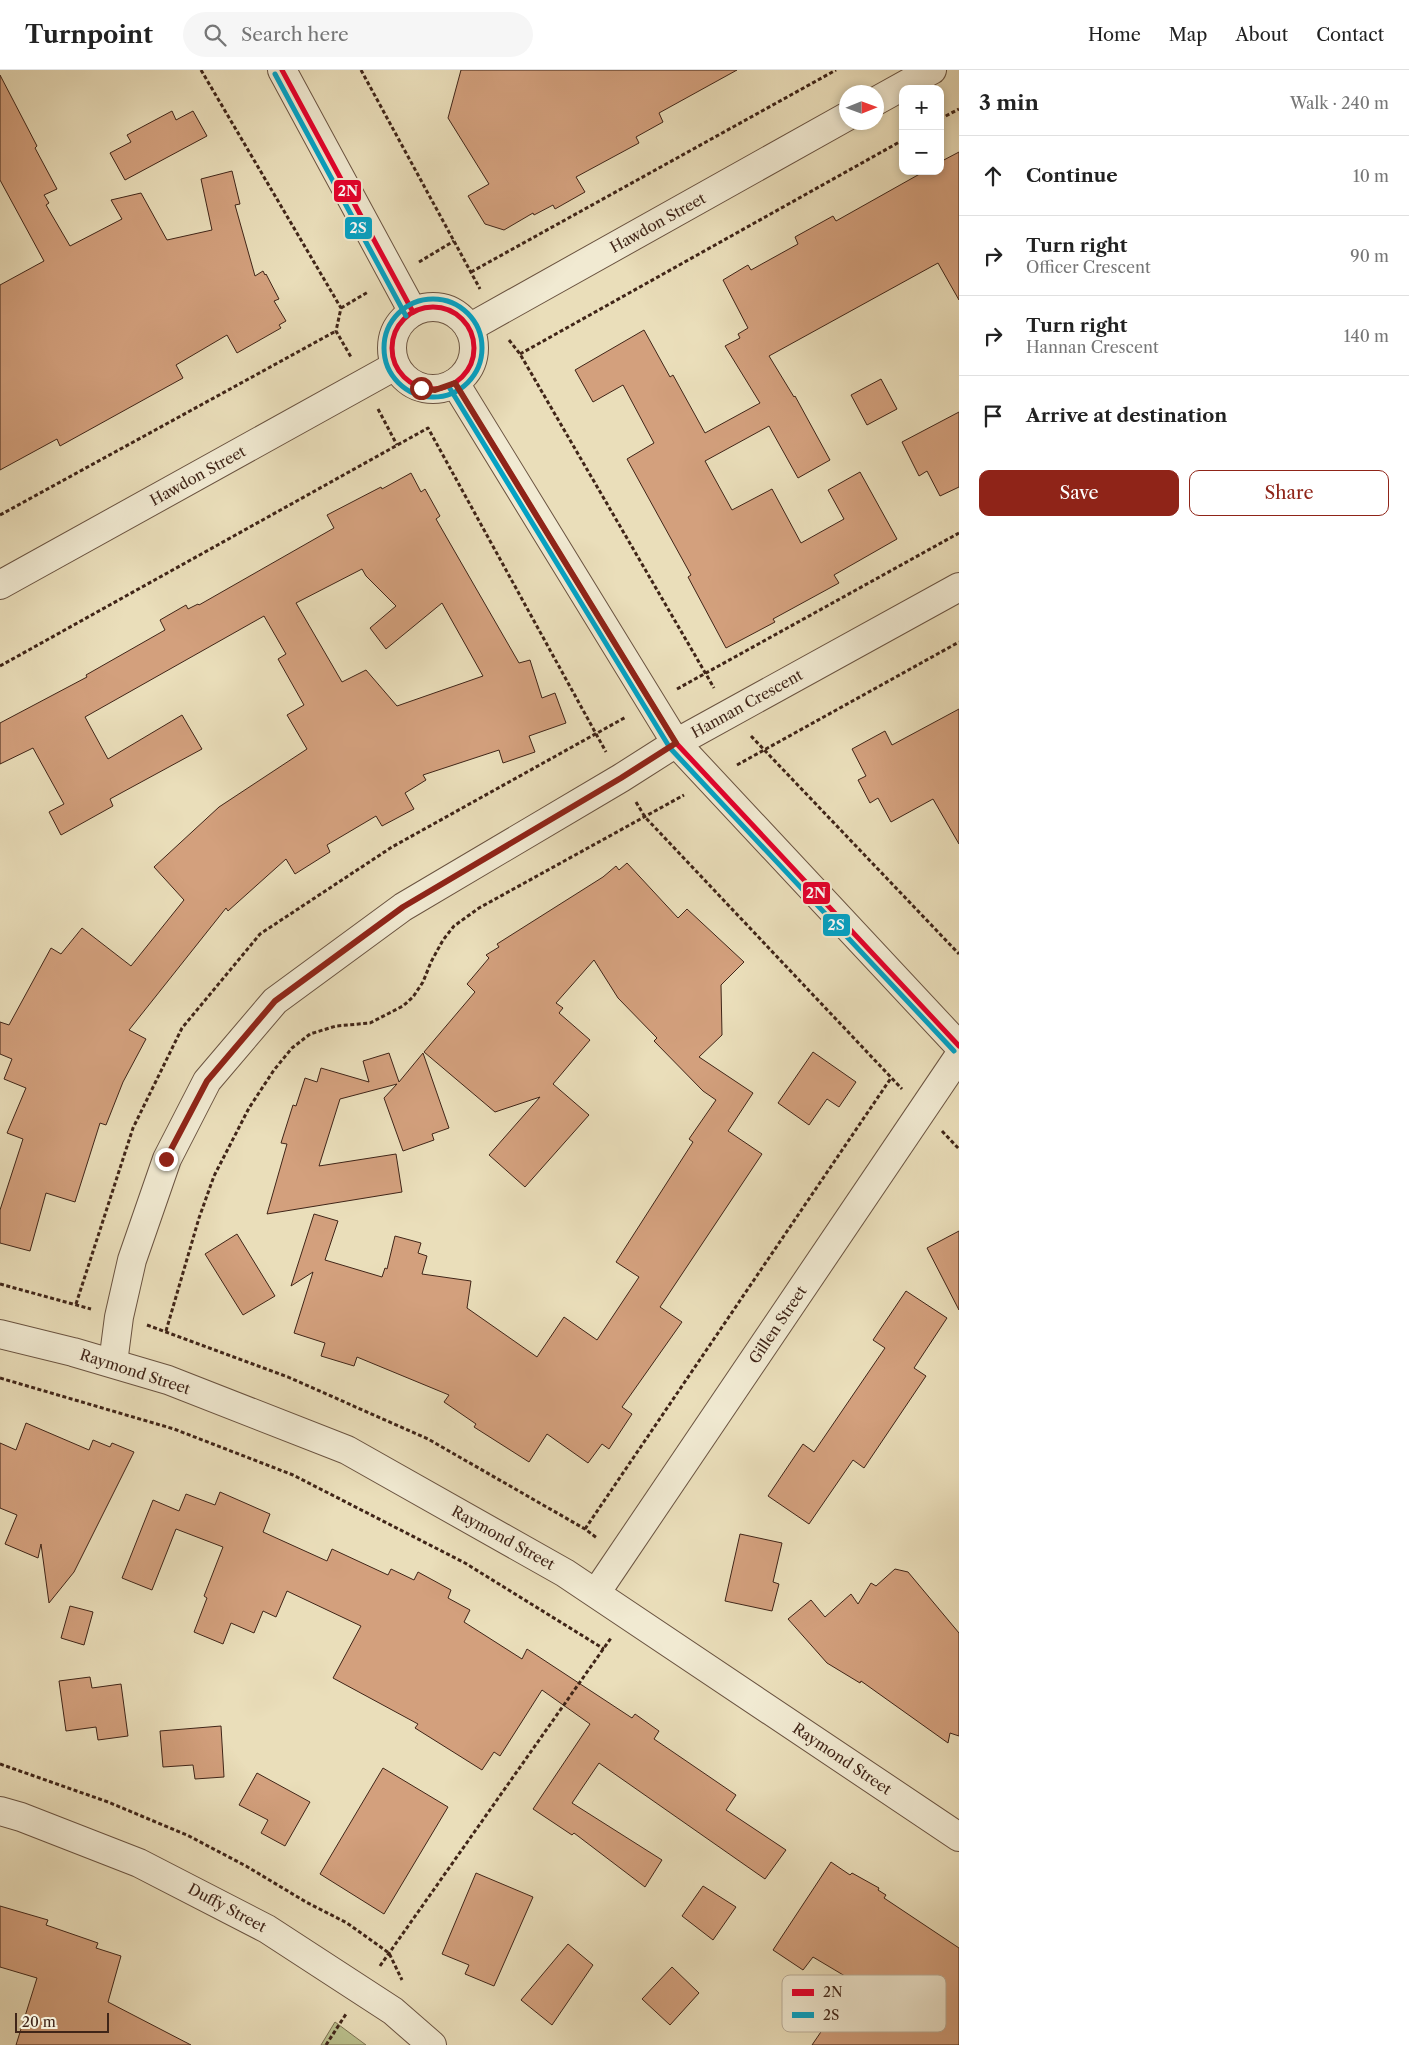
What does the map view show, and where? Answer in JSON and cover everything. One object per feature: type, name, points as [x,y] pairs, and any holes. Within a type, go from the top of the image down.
[{"type":"street","points":[[282,70],[413,312]]},
{"type":"street","points":[[884,97],[932,70]]},
{"type":"street","name":"Hawdon Street","points":[[469,328],[839,121]]},
{"type":"street","points":[[433,307],[448,310],[460,317],[469,328],[473,339],[473,358],[468,370],[455,383],[435,390],[421,388],[409,382],[395,366],[392,351],[393,336],[401,322],[413,312],[433,307]]},
{"type":"street","name":"Hawdon Street","points":[[0,585],[395,366]]},
{"type":"street","points":[[455,383],[676,743],[959,1046]]},
{"type":"street","name":"Hannan Crescent","points":[[113,1363],[119,1317],[132,1260],[166,1159],[207,1081],[275,1001],[403,907],[621,778],[676,743],[959,587]]},
{"type":"street","name":"Gillen Street","points":[[596,1593],[959,1056]]},
{"type":"street","name":"Raymond Street","points":[[0,1334],[113,1363],[168,1380],[347,1450],[565,1573],[959,1837]]},
{"type":"street","name":"Duffy Street","points":[[0,1811],[21,1817],[139,1863],[268,1929],[393,2011],[432,2045]]},
{"type":"path","points":[[0,515],[336,331],[341,308],[200,70]]},
{"type":"path","points":[[361,70],[494,313],[520,354],[705,673],[959,532]]},
{"type":"path","points":[[471,272],[836,70]]},
{"type":"path","points":[[944,117],[959,109]]},
{"type":"path","points":[[520,354],[899,142]]},
{"type":"path","points":[[0,666],[428,428],[595,734],[392,847]]},
{"type":"path","points":[[959,642],[765,750],[959,954]]},
{"type":"path","points":[[645,817],[891,1078],[586,1529],[428,1439],[288,1377],[166,1331],[199,1218],[214,1176],[250,1108],[292,1048],[310,1034],[336,1026],[370,1024],[403,1006],[413,997],[423,982],[443,940],[454,926],[479,908],[645,817]]},
{"type":"path","points":[[0,1284],[76,1304]]},
{"type":"path","points":[[0,1378],[174,1429],[293,1475],[465,1563],[604,1649]]},
{"type":"path","points":[[326,2045],[362,1991],[628,1615]]},
{"type":"path","points":[[0,1764],[108,1802],[187,1835],[246,1866],[306,1902],[346,1923],[389,1953],[403,1984]]},
{"type":"green space","points":[[335,2022],[366,2045],[321,2045]]},
{"type":"building","points":[[461,70],[737,70],[659,113],[663,122],[636,137],[639,143],[576,177],[585,192],[555,209],[553,205],[534,215],[533,213],[504,230],[485,224],[468,196],[489,184],[448,118]]},
{"type":"building","points":[[0,75],[57,189],[44,195],[49,203],[46,205],[70,246],[122,219],[111,200],[141,193],[167,240],[212,230],[201,179],[232,171],[240,204],[235,205],[255,276],[263,271],[266,274],[279,299],[274,301],[286,321],[279,325],[281,328],[237,353],[227,335],[176,365],[183,378],[60,446],[57,439],[0,470],[0,285],[44,261],[0,180]]},
{"type":"building","points":[[172,111],[176,120],[193,111],[207,136],[125,180],[110,153],[131,142],[127,135]]},
{"type":"building","points":[[959,152],[959,300],[938,263],[769,356],[795,396],[830,460],[798,478],[769,426],[705,461],[732,510],[772,489],[801,543],[844,519],[828,490],[860,472],[897,539],[834,575],[839,583],[773,619],[775,622],[726,648],[688,577],[691,575],[627,459],[654,443],[623,385],[593,402],[575,370],[644,330],[670,377],[673,375],[705,433],[760,403],[725,346],[740,338],[738,334],[748,328],[723,280],[748,265],[751,270],[798,244],[795,237],[833,216],[836,221],[918,175],[944,175],[944,160]]},
{"type":"building","points":[[881,379],[897,409],[867,425],[851,395]]},
{"type":"building","points":[[959,412],[959,487],[940,496],[927,471],[919,476],[902,442]]},
{"type":"building","points":[[411,473],[421,492],[425,489],[440,516],[436,519],[519,663],[530,660],[542,698],[555,693],[566,723],[529,736],[535,752],[503,763],[499,750],[423,775],[426,780],[405,793],[414,809],[382,826],[376,816],[327,845],[330,852],[295,874],[286,859],[228,911],[226,908],[129,1030],[146,1039],[123,1082],[106,1125],[100,1123],[75,1202],[46,1193],[30,1251],[0,1243],[0,1210],[23,1139],[7,1133],[26,1088],[4,1079],[12,1059],[0,1054],[0,1022],[9,1025],[51,948],[61,954],[82,928],[131,966],[184,900],[154,867],[219,807],[307,749],[287,715],[304,705],[278,659],[286,654],[264,616],[85,717],[108,759],[182,715],[202,749],[110,799],[113,806],[61,835],[49,812],[64,804],[33,748],[0,764],[0,723],[87,677],[86,675],[165,630],[160,620],[186,605],[188,609],[199,605],[334,528],[327,515],[381,487],[382,489]],"holes":[[[362,569],[366,576],[396,606],[370,628],[386,649],[442,603],[483,676],[397,706],[366,670],[342,682],[296,603]]]},
{"type":"building","points":[[959,709],[959,844],[933,799],[891,822],[878,798],[870,803],[858,780],[866,776],[852,749],[885,731],[892,745]]},
{"type":"building","points":[[627,863],[678,918],[687,909],[744,962],[721,985],[722,1035],[699,1057],[753,1093],[728,1131],[762,1154],[660,1307],[682,1322],[622,1407],[632,1414],[609,1449],[602,1444],[588,1463],[547,1434],[529,1462],[474,1427],[476,1424],[444,1402],[449,1395],[357,1357],[354,1366],[321,1356],[325,1343],[294,1333],[313,1272],[291,1286],[314,1214],[338,1221],[325,1260],[382,1277],[385,1268],[387,1269],[395,1236],[421,1243],[418,1253],[427,1256],[422,1274],[471,1281],[467,1308],[537,1357],[564,1317],[597,1340],[639,1277],[616,1262],[693,1142],[689,1139],[716,1100],[703,1091],[654,1041],[657,1038],[618,998],[594,960],[556,1003],[563,1008],[559,1013],[590,1040],[553,1084],[589,1115],[525,1187],[489,1155],[540,1097],[495,1112],[424,1052],[475,992],[467,984],[489,958],[486,955],[499,947],[497,944],[603,877],[616,866],[619,870]]},
{"type":"building","points":[[813,1052],[856,1082],[839,1107],[827,1099],[809,1125],[778,1103]]},
{"type":"building","points":[[389,1053],[399,1082],[423,1053],[449,1128],[432,1134],[434,1140],[403,1151],[384,1098],[397,1084],[340,1099],[319,1166],[396,1154],[402,1192],[267,1214],[287,1144],[281,1143],[293,1105],[296,1106],[305,1078],[317,1082],[321,1068],[369,1082],[363,1061]]},
{"type":"building","points":[[959,1231],[959,1310],[927,1248]]},
{"type":"building","points":[[237,1234],[275,1296],[243,1315],[205,1254]]},
{"type":"building","points":[[906,1291],[947,1318],[914,1368],[926,1376],[864,1468],[853,1460],[809,1524],[768,1496],[803,1444],[814,1452],[885,1348],[873,1340]]},
{"type":"building","points":[[26,1423],[89,1450],[93,1440],[110,1447],[112,1443],[134,1452],[74,1572],[49,1603],[41,1544],[38,1558],[5,1544],[17,1515],[0,1508],[0,1443],[16,1450]]},
{"type":"building","points":[[220,1492],[270,1514],[263,1532],[327,1561],[332,1549],[388,1575],[391,1569],[414,1580],[418,1572],[451,1590],[448,1598],[470,1610],[464,1622],[522,1659],[527,1649],[632,1718],[635,1714],[659,1731],[654,1739],[736,1795],[726,1810],[786,1850],[765,1879],[599,1763],[572,1803],[662,1860],[645,1887],[574,1833],[572,1835],[533,1809],[590,1724],[542,1690],[500,1756],[494,1752],[482,1770],[415,1728],[418,1724],[333,1678],[361,1626],[287,1591],[276,1617],[263,1611],[254,1633],[231,1623],[223,1644],[194,1632],[207,1598],[204,1596],[223,1547],[176,1529],[152,1590],[122,1578],[153,1500],[179,1511],[186,1494],[215,1505]]},
{"type":"building","points":[[740,1534],[782,1543],[773,1582],[779,1584],[772,1611],[725,1601]]},
{"type":"building","points":[[895,1569],[908,1572],[959,1633],[959,1736],[950,1733],[948,1743],[861,1681],[860,1683],[827,1663],[788,1619],[811,1600],[825,1617],[851,1594],[858,1604],[871,1583],[876,1586]]},
{"type":"building","points":[[70,1606],[93,1612],[84,1645],[61,1638]]},
{"type":"building","points":[[90,1677],[92,1688],[121,1684],[128,1736],[98,1740],[96,1727],[66,1731],[59,1681]]},
{"type":"building","points":[[221,1726],[224,1777],[195,1779],[193,1765],[163,1767],[160,1731]]},
{"type":"building","points":[[383,1768],[448,1807],[384,1914],[320,1874]]},
{"type":"building","points":[[257,1773],[310,1802],[285,1846],[261,1833],[268,1820],[239,1805]]},
{"type":"building","points":[[831,1862],[850,1875],[852,1873],[879,1888],[878,1890],[886,1895],[884,1898],[959,1948],[959,2045],[812,2045],[821,2032],[946,2032],[946,1975],[843,1975],[813,1957],[803,1970],[773,1950]]},
{"type":"building","points":[[476,1873],[533,1897],[494,1986],[465,1974],[469,1965],[442,1954]]},
{"type":"building","points":[[703,1886],[736,1907],[713,1940],[682,1916]]},
{"type":"building","points":[[0,1906],[48,1920],[46,1925],[98,1943],[96,1948],[121,1956],[108,2002],[191,2045],[16,2045],[37,1978],[0,1967]]},
{"type":"building","points":[[568,1944],[593,1965],[552,2025],[521,2000]]},
{"type":"building","points":[[672,1967],[699,1993],[670,2025],[642,1999]]},
{"type":"transit line","name":"2N","points":[[282,70],[413,312]]},
{"type":"transit line","name":"2S","points":[[275,74],[406,316]]},
{"type":"transit line","name":"2S","points":[[433,299],[443,300],[460,307],[474,321],[481,338],[482,348],[481,358],[474,375],[460,389],[443,396],[433,397],[423,396],[406,389],[392,375],[385,358],[384,348],[385,338],[392,321],[406,307],[423,300],[433,299]]},
{"type":"transit line","name":"2N","points":[[433,307],[449,310],[462,319],[471,332],[474,348],[471,364],[462,377],[449,386],[433,389],[417,386],[404,377],[395,364],[392,348],[395,332],[404,319],[417,310],[433,307]]},
{"type":"transit line","name":"2N","points":[[455,383],[676,743],[959,1046]]},
{"type":"transit line","name":"2S","points":[[449,387],[670,748],[954,1051]]},
{"type":"route","points":[[166,1159],[207,1081],[275,1001],[403,907],[621,778],[676,743],[455,383],[442,389],[428,390],[421,388]]}]
